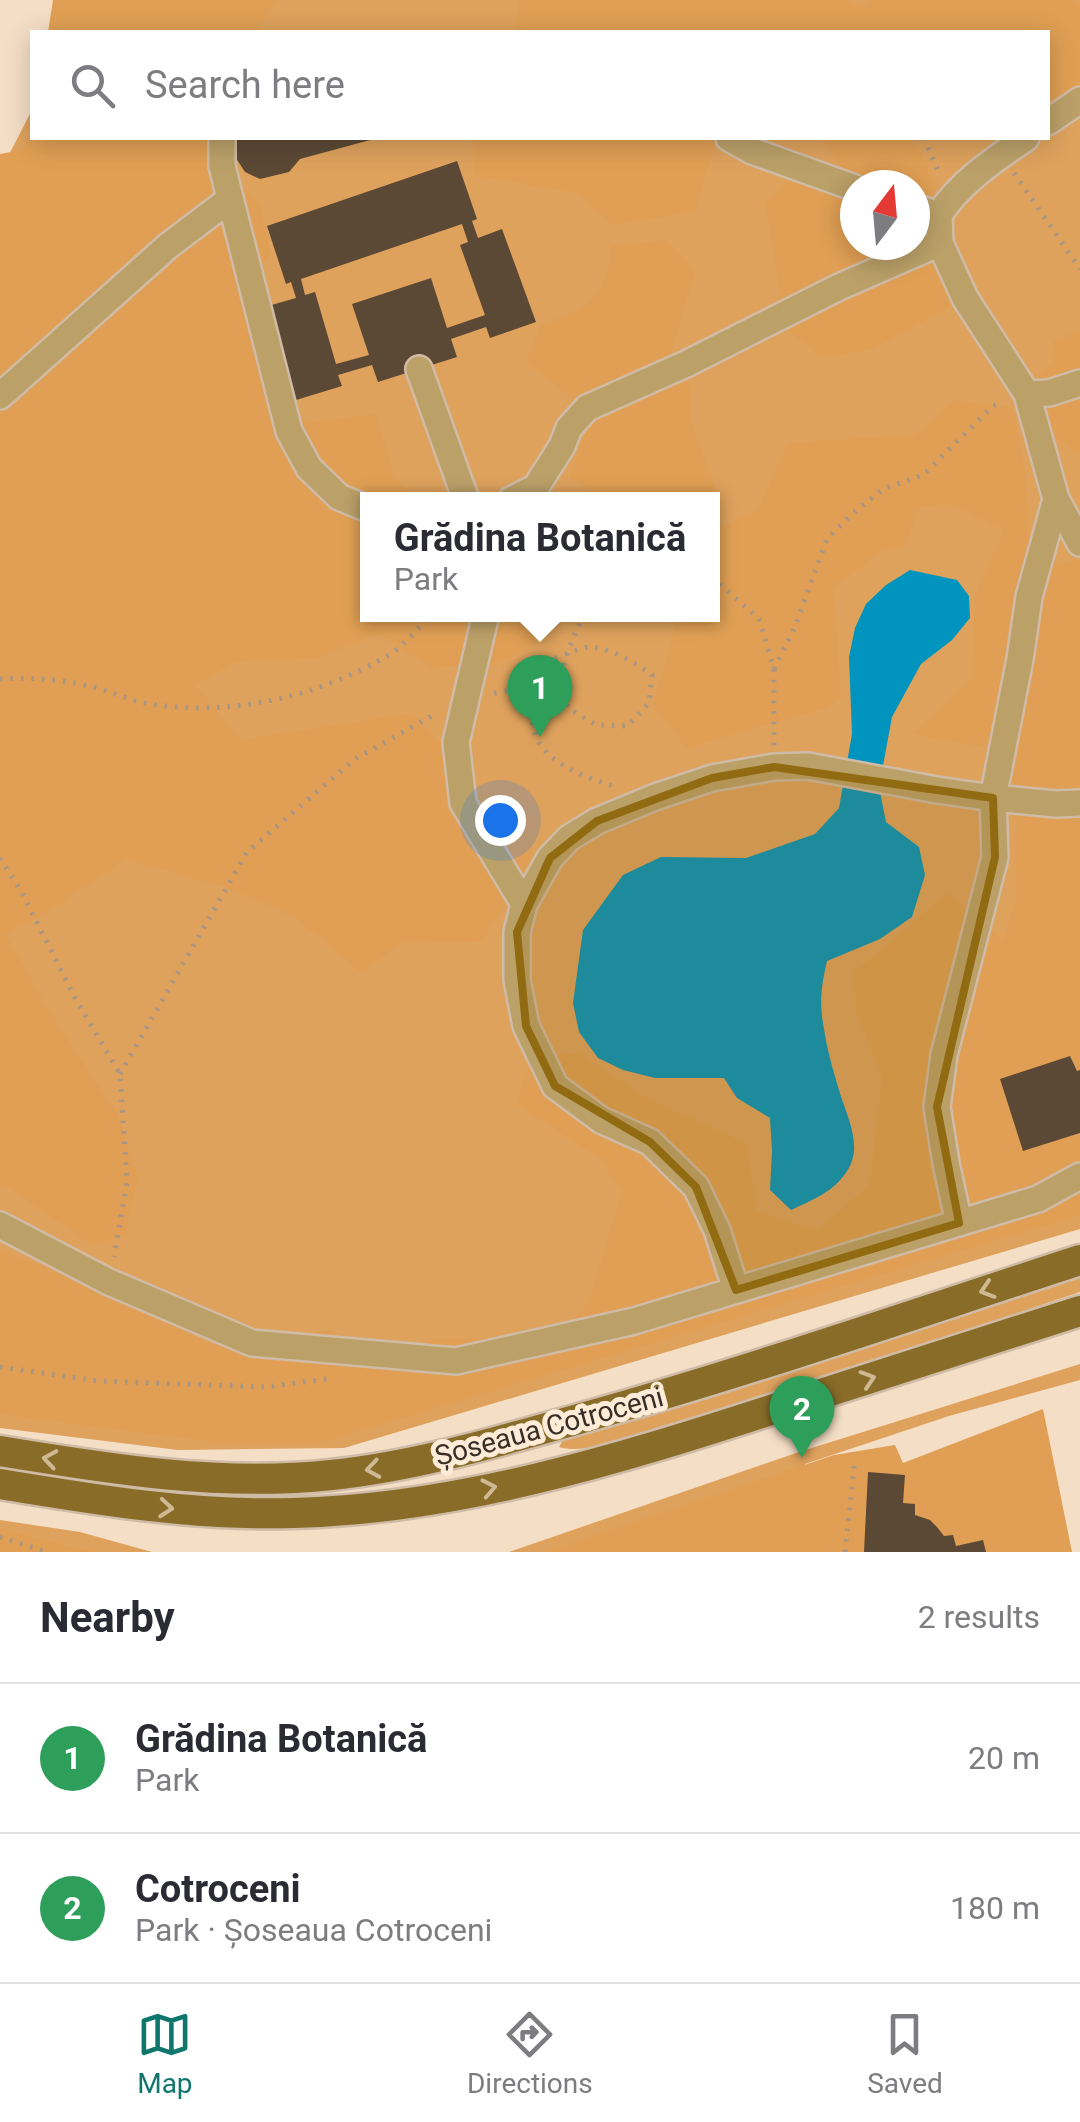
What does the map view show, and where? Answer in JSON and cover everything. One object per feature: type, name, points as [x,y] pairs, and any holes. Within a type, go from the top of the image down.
[{"type":"main road","name":"Șoseaua Cotroceni","points":[[0,1451],[116,1470],[233,1479],[331,1476],[405,1464],[682,1390],[1080,1260]]},
{"type":"main road","name":"Șoseaua Cotroceni","points":[[0,1484],[117,1504],[242,1514],[346,1510],[422,1500],[553,1475],[653,1448],[1080,1311]]},
{"type":"street","points":[[1050,121],[1080,100]]},
{"type":"street","points":[[222,140],[222,166],[289,431],[309,468],[339,497],[360,506]]},
{"type":"street","points":[[733,140],[752,151],[840,183]]},
{"type":"street","points":[[1023,140],[934,207],[940,243],[965,298],[1027,394],[1056,499],[1080,544]]},
{"type":"street","points":[[0,396],[168,246],[230,198]]},
{"type":"street","points":[[526,492],[536,486],[569,428],[587,408],[940,243]]},
{"type":"street","points":[[419,369],[463,492]]},
{"type":"street","points":[[1027,394],[1049,393],[1080,383]]},
{"type":"street","points":[[959,1223],[937,1107],[944,1055],[996,857],[993,798],[1029,598],[1056,499]]},
{"type":"street","points":[[484,622],[456,742],[463,803],[524,904]]},
{"type":"street","points":[[736,1290],[717,1230],[696,1187],[650,1142],[601,1120],[555,1086],[526,1026],[517,980],[517,932],[524,904],[550,858],[569,838],[598,821],[655,797],[712,778],[774,767],[808,766],[993,798],[1080,803]]},
{"type":"street","points":[[0,1224],[109,1282],[252,1343],[456,1361],[634,1321],[1038,1199],[1080,1176]]},
{"type":"path","points":[[924,140],[934,207]]},
{"type":"path","points":[[1019,180],[1080,270]]},
{"type":"path","points":[[774,668],[794,629],[828,539],[883,489],[923,475],[993,406],[1027,394]]},
{"type":"path","points":[[720,584],[760,619],[774,668],[774,767]]},
{"type":"path","points":[[0,679],[20,677],[84,684],[146,704],[196,710],[234,705],[320,688],[390,654],[424,622]]},
{"type":"path","points":[[580,622],[574,634],[568,654],[563,674],[568,708],[596,725],[628,726],[649,703],[652,675],[634,661],[592,647],[568,654],[550,660],[530,710],[532,729],[544,750],[563,767],[655,797]]},
{"type":"path","points":[[120,1074],[246,852],[355,759],[465,698],[537,685]]},
{"type":"path","points":[[0,858],[120,1074],[127,1181],[109,1282]]},
{"type":"path","points":[[0,1366],[98,1381],[266,1387],[342,1376]]},
{"type":"path","points":[[845,1552],[854,1458]]},
{"type":"path","points":[[0,1538],[48,1552]]},
{"type":"highlighted area","points":[[774,767],[993,798],[995,857],[937,1107],[959,1223],[736,1290],[696,1187],[650,1142],[555,1086],[526,1026],[517,932],[550,858],[597,821],[712,778]]},
{"type":"shaded area","points":[[53,0],[278,0],[256,30],[48,30]]},
{"type":"shaded area","points":[[90,0],[1080,0],[1080,1229],[344,1448],[178,1450],[0,1428],[0,172],[30,114],[30,140],[1050,140],[1050,30],[74,30]]},
{"type":"shaded area","points":[[520,0],[848,0],[859,8],[871,0],[1073,0],[1080,7],[1080,99],[1050,115],[1050,30],[514,30]]},
{"type":"shaded area","points":[[30,136],[30,140],[210,140],[207,149],[260,205],[270,255],[243,287],[275,404],[301,424],[376,414],[394,475],[407,492],[360,492],[360,622],[545,622],[541,639],[506,660],[430,668],[379,633],[320,657],[235,662],[195,685],[242,740],[412,713],[448,750],[446,812],[486,792],[540,821],[523,878],[481,942],[401,943],[362,973],[297,919],[234,890],[126,859],[6,934],[45,1004],[117,1114],[138,1177],[126,1233],[92,1245],[9,1188],[0,1187],[0,154],[21,150]]},
{"type":"shaded area","points":[[473,140],[719,140],[715,143],[696,211],[613,225],[576,193],[473,175]]},
{"type":"shaded area","points":[[823,140],[912,140],[928,170],[840,170],[840,260],[930,260],[930,235],[937,269],[956,303],[873,349],[821,358],[785,327],[765,200],[797,176],[842,169]]},
{"type":"shaded area","points":[[930,174],[936,187],[930,196]]},
{"type":"shaded area","points":[[666,240],[696,270],[668,372],[691,385],[691,423],[717,492],[595,492],[570,477],[588,426],[571,397],[526,362],[540,326],[582,306],[599,291],[611,246]]},
{"type":"shaded area","points":[[1080,331],[1078,455],[1053,435],[1038,374],[1052,363],[1054,340]]},
{"type":"shaded area","points":[[955,400],[1013,408],[1025,471],[1030,544],[1017,617],[1035,638],[1047,565],[1080,560],[1080,1215],[326,1441],[207,1441],[0,1414],[0,1250],[97,1288],[215,1346],[330,1330],[370,1361],[439,1338],[500,1339],[565,1332],[588,1303],[622,1192],[599,1158],[516,1104],[530,1059],[578,1053],[649,1099],[747,1144],[756,1212],[818,1231],[870,1184],[882,1077],[857,1013],[854,973],[947,893],[1003,941],[1016,899],[1017,824],[998,779],[994,739],[982,747],[911,734],[972,678],[975,594],[1004,530],[951,504],[920,506],[905,546],[882,551],[834,588],[841,698],[826,708],[687,748],[653,707],[676,622],[720,622],[720,528],[757,509],[789,443],[915,435]]},
{"type":"shaded area","points":[[1080,1276],[1080,1292],[816,1381],[608,1444],[582,1449],[559,1447],[563,1440],[814,1365]]},
{"type":"shaded area","points":[[1080,1364],[1080,1380],[949,1416],[805,1464],[843,1552],[509,1552],[799,1452]]},
{"type":"shaded area","points":[[1043,1409],[1072,1552],[546,1552],[834,1455],[895,1445],[903,1463]]},
{"type":"shaded area","points":[[0,1520],[80,1532],[152,1552],[0,1552]]},
{"type":"shaded area","points":[[0,1529],[92,1552],[0,1552]]},
{"type":"water","points":[[910,570],[957,580],[969,596],[970,618],[952,640],[921,664],[892,717],[879,787],[886,822],[919,847],[925,875],[912,917],[880,939],[827,961],[821,995],[822,1020],[852,1130],[854,1151],[847,1171],[836,1185],[791,1210],[770,1190],[770,1118],[737,1098],[724,1078],[655,1078],[623,1070],[598,1058],[579,1032],[573,1003],[583,930],[623,875],[661,857],[746,858],[815,834],[839,808],[852,734],[849,657],[855,628],[866,604]]},
{"type":"building","points":[[232,140],[370,140],[300,159],[289,172],[260,179],[245,172],[236,158]]},
{"type":"building","points":[[457,161],[477,219],[472,221],[478,238],[502,229],[536,322],[490,338],[486,327],[451,339],[457,357],[378,382],[372,365],[338,375],[342,386],[296,400],[268,306],[296,298],[291,282],[286,284],[267,226]],"holes":[[[462,224],[468,242],[460,245],[485,315],[447,328],[431,278],[352,304],[369,355],[336,364],[315,292],[305,295],[301,279]]]},
{"type":"building","points":[[1070,1056],[1077,1071],[1080,1070],[1080,1133],[1023,1151],[1000,1079]]},
{"type":"building","points":[[868,1472],[905,1475],[903,1503],[915,1504],[915,1515],[930,1520],[944,1536],[953,1535],[956,1546],[983,1540],[986,1552],[864,1552]]},
{"type":"place","name":"Grădina Botanică","points":[[540,737]]},
{"type":"place","name":"Cotroceni","points":[[802,1458]]}]
